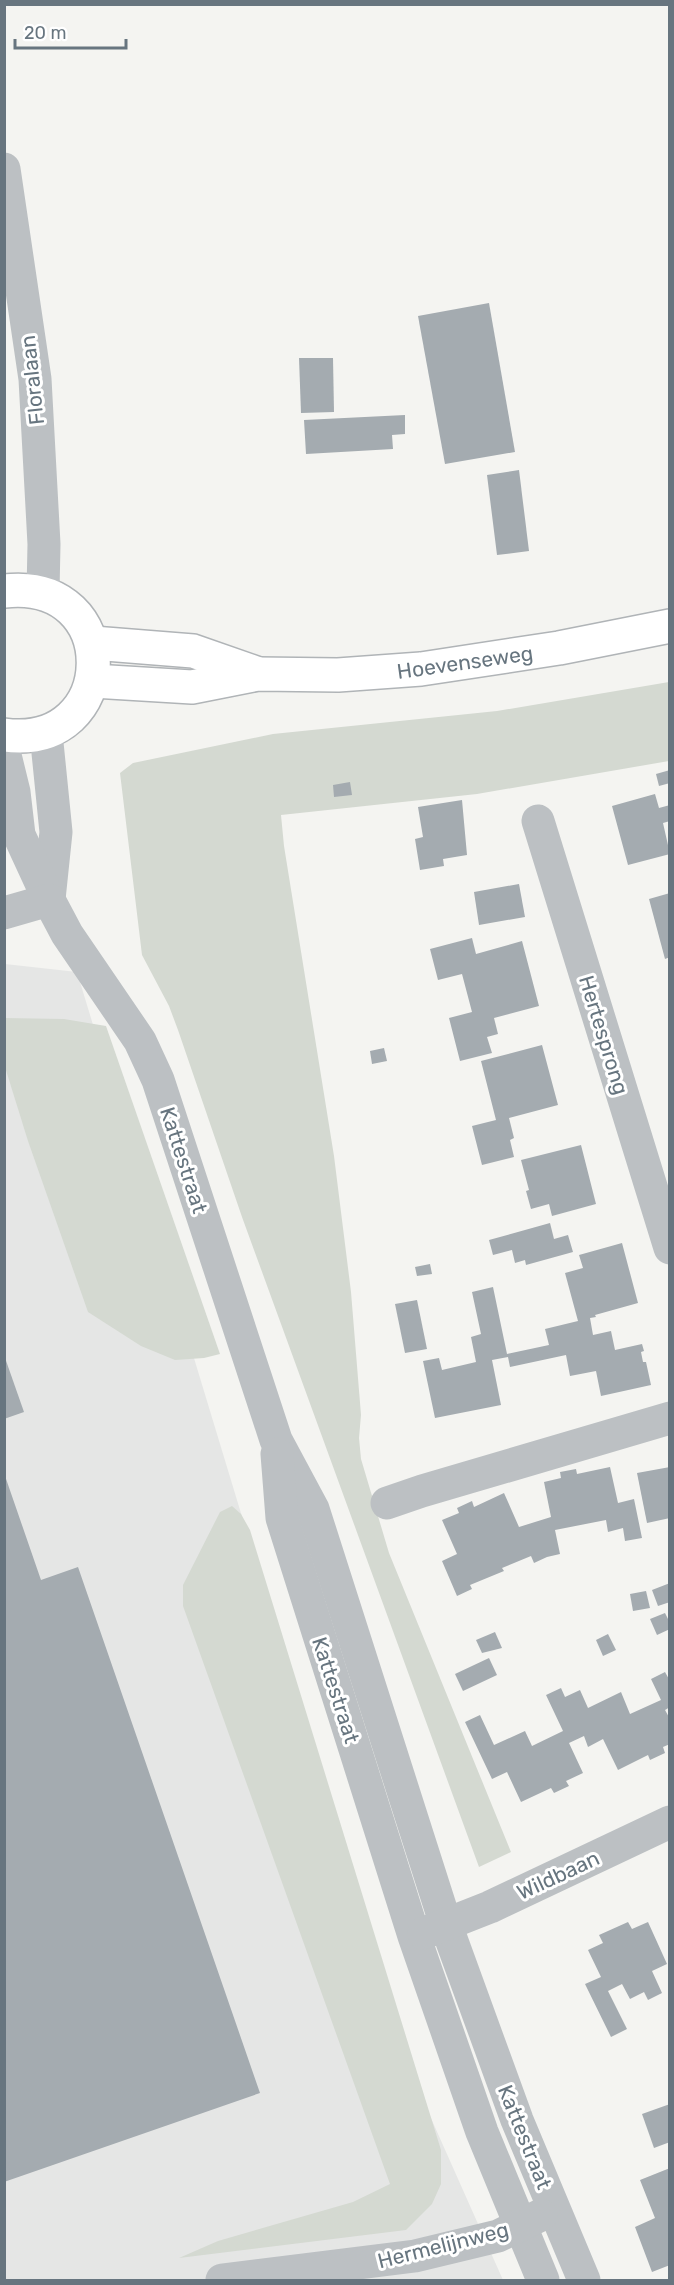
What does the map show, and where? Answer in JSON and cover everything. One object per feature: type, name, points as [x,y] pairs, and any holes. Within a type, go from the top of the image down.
[{"type":"main road","points":[[4,591],[22,589],[42,592],[59,600],[74,611],[85,626],[93,643],[95,662],[93,681],[83,703],[67,721],[46,733],[21,737],[4,735]]},
{"type":"main road","name":"Hoevenseweg","points":[[93,681],[192,687],[258,674],[338,675],[421,669],[559,648],[669,626]]},
{"type":"main road","name":"Hoevenseweg","points":[[93,643],[194,651],[258,674]]},
{"type":"street","name":"Floralaan","points":[[4,170],[35,379],[44,544],[42,592]]},
{"type":"street","points":[[4,913],[49,900],[56,832],[46,733]]},
{"type":"street","name":"Kattestraat","points":[[4,752],[14,792],[19,835],[49,900],[67,934],[140,1041],[158,1080],[276,1440],[313,1509],[446,1925],[517,2120],[584,2280]]},
{"type":"street","name":"Hertesprong","points":[[538,821],[669,1248]]},
{"type":"street","points":[[387,1503],[669,1418]]},
{"type":"street","name":"Kattestraat","points":[[276,1440],[282,1518],[414,1936],[482,2132],[543,2280]]},
{"type":"street","name":"Wildbaan","points":[[446,1925],[490,1907],[669,1822]]},
{"type":"street","points":[[414,1936],[446,1925]]},
{"type":"street","name":"Hermelijnweg","points":[[222,2280],[351,2273],[498,2236],[554,2209]]},
{"type":"shaded area","points":[[669,682],[669,761],[477,794],[281,815],[334,1156],[351,1292],[361,1415],[359,1438],[361,1459],[389,1553],[511,1852],[479,1867],[242,1217],[178,1030],[169,1006],[142,955],[120,773],[133,763],[273,734],[497,711]]},
{"type":"shaded area","points":[[5,964],[77,972],[410,2071],[503,2280],[5,2280]]},
{"type":"shaded area","points":[[4,1018],[64,1019],[106,1026],[220,1354],[204,1358],[175,1360],[141,1346],[88,1312],[28,1141],[5,1067]]},
{"type":"shaded area","points":[[232,1506],[241,1514],[250,1530],[441,2150],[441,2184],[432,2204],[406,2230],[179,2258],[218,2241],[353,2202],[390,2184],[183,1606],[183,1585],[220,1512]]},
{"type":"building","points":[[489,303],[515,452],[445,464],[418,316]]},
{"type":"building","points":[[299,358],[333,358],[334,412],[301,413]]},
{"type":"building","points":[[405,415],[405,434],[392,435],[393,449],[306,454],[304,420]]},
{"type":"building","points":[[519,470],[529,551],[497,555],[487,475]]},
{"type":"building","points":[[670,770],[670,783],[659,786],[656,774]]},
{"type":"building","points":[[350,782],[352,795],[334,797],[333,785]]},
{"type":"building","points":[[655,794],[659,808],[670,805],[670,821],[663,823],[670,854],[628,865],[612,806]]},
{"type":"building","points":[[462,800],[467,855],[443,859],[444,866],[420,870],[415,839],[423,837],[418,807]]},
{"type":"building","points":[[519,884],[525,917],[479,925],[474,892]]},
{"type":"building","points":[[670,893],[670,957],[665,959],[649,899]]},
{"type":"building","points":[[472,938],[476,954],[522,941],[539,1006],[494,1018],[498,1034],[487,1037],[492,1053],[460,1061],[449,1018],[472,1012],[462,974],[438,980],[430,949]]},
{"type":"building","points":[[542,1045],[558,1105],[509,1118],[514,1138],[510,1140],[514,1157],[482,1165],[472,1126],[496,1120],[481,1061]]},
{"type":"building","points":[[384,1048],[387,1061],[372,1064],[370,1051]]},
{"type":"building","points":[[581,1145],[596,1204],[552,1216],[549,1204],[531,1209],[526,1191],[529,1190],[521,1160]]},
{"type":"building","points":[[550,1223],[554,1239],[568,1235],[573,1252],[526,1265],[525,1260],[515,1263],[512,1250],[493,1255],[489,1240]]},
{"type":"building","points":[[622,1243],[638,1303],[590,1318],[593,1335],[611,1331],[615,1350],[642,1344],[643,1362],[646,1362],[651,1385],[601,1396],[596,1371],[570,1376],[566,1355],[510,1367],[508,1357],[492,1360],[501,1405],[435,1418],[423,1361],[439,1358],[442,1370],[476,1362],[471,1337],[481,1334],[472,1292],[493,1287],[507,1354],[549,1345],[545,1329],[578,1321],[565,1273],[583,1268],[579,1255]]},
{"type":"building","points":[[430,1264],[432,1274],[417,1276],[415,1267]]},
{"type":"building","points":[[417,1300],[427,1349],[405,1353],[395,1304]]},
{"type":"building","points":[[4,1355],[24,1412],[4,1419]]},
{"type":"building","points":[[610,1467],[618,1503],[634,1499],[642,1538],[625,1541],[623,1528],[608,1532],[606,1520],[555,1530],[560,1554],[534,1563],[531,1556],[502,1568],[504,1571],[470,1585],[472,1589],[457,1596],[442,1561],[457,1554],[442,1520],[459,1513],[457,1508],[472,1501],[474,1507],[504,1493],[519,1527],[551,1517],[544,1482],[561,1478],[560,1472],[576,1469],[577,1474]]},
{"type":"building","points":[[670,1467],[670,1518],[647,1523],[637,1473]]},
{"type":"building","points":[[4,1473],[41,1580],[78,1567],[260,2093],[4,2182]]},
{"type":"building","points":[[670,1583],[670,1602],[658,1606],[652,1590]]},
{"type":"building","points":[[646,1591],[650,1608],[633,1611],[630,1594]]},
{"type":"building","points":[[665,1613],[670,1629],[657,1635],[650,1619]]},
{"type":"building","points":[[495,1632],[502,1648],[482,1653],[476,1640]]},
{"type":"building","points":[[608,1634],[616,1650],[603,1656],[596,1640]]},
{"type":"building","points":[[489,1658],[497,1675],[463,1691],[455,1674]]},
{"type":"building","points":[[665,1672],[670,1681],[670,1707],[665,1710],[670,1719],[670,1744],[663,1747],[665,1753],[650,1760],[648,1755],[618,1770],[603,1739],[588,1747],[584,1736],[569,1743],[583,1773],[566,1781],[569,1786],[554,1793],[551,1788],[521,1802],[507,1772],[492,1779],[465,1722],[480,1715],[494,1745],[525,1731],[532,1746],[563,1731],[546,1695],[561,1688],[565,1697],[580,1690],[588,1708],[621,1692],[630,1714],[661,1700],[651,1679]]},
{"type":"building","points":[[628,1922],[632,1929],[648,1922],[667,1964],[652,1971],[662,1993],[648,2000],[644,1992],[630,1999],[622,1984],[608,1991],[627,2029],[611,2037],[585,1984],[601,1977],[588,1950],[603,1943],[599,1935]]},
{"type":"building","points":[[670,2104],[670,2142],[654,2148],[642,2114]]},
{"type":"building","points":[[670,2168],[670,2265],[652,2272],[635,2227],[655,2218],[640,2180]]}]
